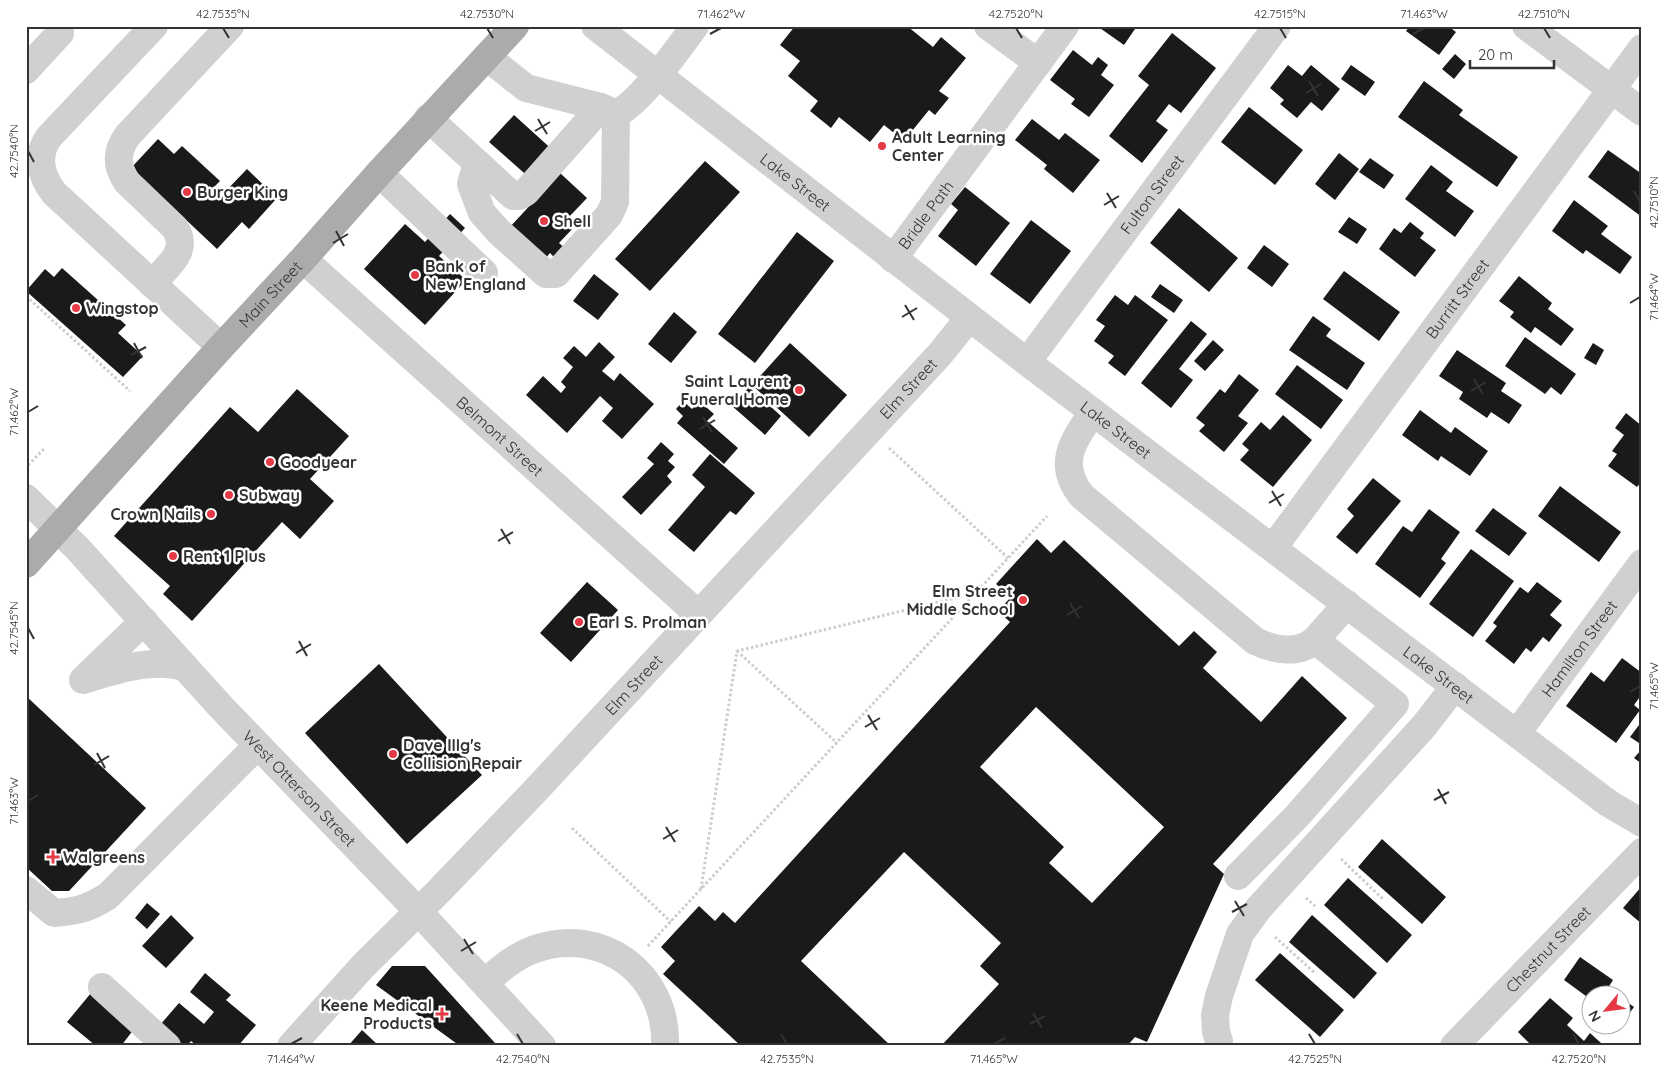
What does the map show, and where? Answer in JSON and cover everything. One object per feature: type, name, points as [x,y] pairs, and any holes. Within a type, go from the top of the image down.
[{"type":"main road","name":"Main Street","points":[[26,564],[428,118],[516,26]]},
{"type":"street","points":[[154,26],[49,137],[43,147],[40,159],[45,179],[54,193],[221,347]]},
{"type":"street","points":[[152,284],[178,254],[180,248],[179,235],[175,228],[122,175],[118,158],[122,142],[230,26]]},
{"type":"street","name":"Lake Street","points":[[595,26],[969,318],[1608,803],[1642,823]]},
{"type":"street","points":[[487,57],[526,88],[608,110],[625,110],[657,75],[695,26]]},
{"type":"street","points":[[988,26],[1038,63]]},
{"type":"street","name":"Bridle Path","points":[[893,259],[1065,26]]},
{"type":"street","name":"Fulton Street","points":[[1028,362],[1277,26]]},
{"type":"street","points":[[1526,26],[1642,112]]},
{"type":"street","points":[[26,70],[60,33]]},
{"type":"street","name":"Burritt Street","points":[[1273,548],[1642,48]]},
{"type":"street","points":[[428,118],[513,196],[519,196],[526,192],[608,110]]},
{"type":"street","points":[[477,163],[471,184],[482,213],[499,232],[546,274],[556,274],[609,215],[615,202],[608,110]]},
{"type":"street","points":[[379,173],[484,273]]},
{"type":"street","name":"Belmont Street","points":[[303,258],[698,614]]},
{"type":"street","name":"Elm Street","points":[[291,1046],[362,966],[419,912],[534,792],[940,354],[969,318]]},
{"type":"street","points":[[1093,412],[1075,439],[1068,461],[1073,484],[1082,496],[1255,641],[1275,648],[1296,650],[1307,647],[1346,604]]},
{"type":"street","name":"West Otterson Street","points":[[26,498],[58,528],[257,746],[419,912],[542,1046]]},
{"type":"street","name":"Hamilton Street","points":[[1517,733],[1642,564]]},
{"type":"street","points":[[144,621],[83,680],[132,666],[160,663],[185,667]]},
{"type":"street","points":[[1238,876],[1296,816],[1395,704],[1314,640]]},
{"type":"street","points":[[1216,1044],[1216,1006],[1236,944],[1246,924],[1424,726],[1455,686]]},
{"type":"street","points":[[26,890],[54,913],[74,912],[91,906],[108,896],[257,746]]},
{"type":"street","name":"Chestnut Street","points":[[1454,1046],[1642,852]]},
{"type":"street","points":[[485,983],[506,964],[520,955],[537,948],[566,943],[585,944],[605,950],[631,965],[650,987],[660,1006],[665,1026],[665,1046]]},
{"type":"street","points":[[102,986],[167,1046]]},
{"type":"path","points":[[26,296],[130,391]]},
{"type":"path","points":[[870,429],[1008,558]]},
{"type":"path","points":[[28,465],[45,448]]},
{"type":"path","points":[[631,965],[1047,516]]},
{"type":"path","points":[[737,651],[976,592]]},
{"type":"path","points":[[737,651],[837,743]]},
{"type":"path","points":[[701,890],[737,651]]},
{"type":"path","points":[[572,828],[671,922]]},
{"type":"path","points":[[1336,855],[1384,900]]},
{"type":"path","points":[[1275,937],[1316,974]]},
{"type":"building","points":[[795,26],[907,26],[933,47],[941,37],[966,58],[939,91],[949,98],[935,115],[929,110],[904,141],[884,125],[870,142],[839,117],[831,128],[810,111],[818,101],[788,76],[800,61],[780,45]]},
{"type":"building","points":[[1097,26],[1137,26],[1124,45]]},
{"type":"building","points":[[1410,26],[1448,26],[1456,32],[1439,55],[1406,31]]},
{"type":"building","points":[[1172,33],[1216,68],[1181,113],[1169,104],[1156,121],[1168,130],[1142,163],[1109,136],[1149,85],[1138,76]]},
{"type":"building","points":[[1073,50],[1092,65],[1098,57],[1108,65],[1101,75],[1114,85],[1089,117],[1071,104],[1075,99],[1050,80]]},
{"type":"building","points":[[1455,54],[1466,64],[1454,79],[1442,69]]},
{"type":"building","points":[[1288,65],[1302,76],[1311,65],[1340,89],[1322,111],[1311,102],[1297,118],[1280,104],[1284,100],[1270,88]]},
{"type":"building","points":[[1351,65],[1375,82],[1365,96],[1341,79]]},
{"type":"building","points":[[1424,81],[1463,110],[1459,115],[1518,157],[1497,187],[1398,117]]},
{"type":"building","points":[[1249,107],[1303,150],[1275,185],[1221,142]]},
{"type":"building","name":"Shell","points":[[514,115],[556,153],[532,180],[489,142]]},
{"type":"building","points":[[1032,119],[1059,140],[1065,133],[1100,160],[1073,193],[1044,169],[1047,165],[1015,140]]},
{"type":"building","name":"Burger King","points":[[158,139],[174,154],[182,146],[220,181],[213,188],[221,196],[247,169],[277,198],[249,229],[242,222],[217,249],[131,168]]},
{"type":"building","points":[[1608,150],[1642,174],[1642,217],[1588,177]]},
{"type":"building","points":[[1339,153],[1359,169],[1335,200],[1315,184]]},
{"type":"building","points":[[1370,158],[1394,175],[1384,189],[1359,172]]},
{"type":"building","points":[[705,161],[740,192],[650,291],[615,259]]},
{"type":"building","points":[[1431,165],[1453,182],[1446,191],[1474,211],[1455,237],[1405,199]]},
{"type":"building","name":"Shell","points":[[560,173],[587,198],[568,218],[576,225],[559,243],[568,251],[558,261],[550,253],[544,260],[509,228]]},
{"type":"building","points":[[965,187],[1010,223],[976,266],[938,236],[958,210],[951,204]]},
{"type":"building","points":[[1574,200],[1608,226],[1601,234],[1632,257],[1620,274],[1586,250],[1583,254],[1552,231]]},
{"type":"building","points":[[1179,208],[1238,258],[1209,292],[1150,243]]},
{"type":"building","name":"Bank of New England","points":[[450,214],[465,228],[439,256],[466,280],[425,325],[364,269],[405,224],[425,242]]},
{"type":"building","points":[[1349,217],[1367,229],[1357,244],[1338,232]]},
{"type":"building","points":[[1031,220],[1071,251],[1030,304],[990,274]]},
{"type":"building","points":[[1410,222],[1424,233],[1420,238],[1436,250],[1415,277],[1379,249],[1394,228],[1401,233]]},
{"type":"building","points":[[797,232],[834,261],[755,363],[718,334]]},
{"type":"building","points":[[1264,245],[1289,264],[1272,287],[1247,268]]},
{"type":"building","name":"Wingstop","points":[[62,268],[126,325],[118,333],[143,356],[123,377],[26,291],[45,269],[54,277]]},
{"type":"building","points":[[1344,271],[1400,312],[1379,341],[1323,299]]},
{"type":"building","points":[[594,274],[619,294],[598,320],[573,301]]},
{"type":"building","points":[[1519,276],[1552,303],[1548,309],[1574,329],[1561,346],[1535,327],[1531,333],[1510,317],[1514,312],[1499,301]]},
{"type":"building","points":[[1160,284],[1183,300],[1174,313],[1151,297]]},
{"type":"building","points":[[1115,295],[1128,305],[1135,295],[1168,320],[1125,376],[1108,363],[1114,356],[1094,341],[1105,326],[1096,320]]},
{"type":"building","points":[[674,312],[697,332],[671,363],[648,344]]},
{"type":"building","points":[[1313,316],[1331,329],[1326,336],[1365,363],[1347,390],[1289,350]]},
{"type":"building","points":[[1191,321],[1207,334],[1179,369],[1193,380],[1171,408],[1141,383]]},
{"type":"building","points":[[1525,337],[1576,374],[1561,395],[1551,387],[1545,394],[1505,366]]},
{"type":"building","points":[[1213,340],[1224,350],[1205,371],[1194,361]]},
{"type":"building","points":[[599,342],[615,357],[602,371],[614,381],[620,373],[654,404],[622,439],[602,421],[613,408],[600,396],[567,433],[526,395],[543,376],[561,393],[566,387],[561,382],[573,367],[563,358],[574,346],[586,357]]},
{"type":"building","name":"Saint Laurent Funeral Home","points":[[790,343],[847,395],[809,437],[752,385]]},
{"type":"building","points":[[1593,343],[1604,350],[1596,365],[1584,358]]},
{"type":"building","points":[[1457,350],[1506,383],[1501,391],[1522,405],[1509,424],[1491,412],[1487,418],[1459,399],[1463,392],[1439,376]]},
{"type":"building","points":[[1297,365],[1343,400],[1321,429],[1275,394]]},
{"type":"building","points":[[1239,374],[1259,390],[1238,416],[1248,423],[1224,452],[1199,431],[1205,425],[1196,418],[1220,389],[1225,393]]},
{"type":"building","points":[[749,387],[781,416],[765,435],[732,406]]},
{"type":"building","points":[[297,389],[349,436],[310,479],[334,501],[300,539],[282,522],[192,621],[163,594],[170,586],[114,536],[230,407],[258,432]]},
{"type":"building","points":[[683,401],[692,409],[699,401],[714,414],[707,421],[738,448],[724,464],[677,423],[683,416],[676,409]]},
{"type":"building","points":[[1420,410],[1451,433],[1455,427],[1488,451],[1470,476],[1441,456],[1438,461],[1402,435]]},
{"type":"building","points":[[1626,413],[1642,426],[1642,481],[1637,487],[1608,466],[1617,454],[1612,451],[1624,435],[1615,428]]},
{"type":"building","points":[[1283,415],[1312,440],[1273,487],[1240,460],[1249,450],[1242,444],[1261,422],[1270,430]]},
{"type":"building","points":[[661,442],[674,454],[668,461],[675,467],[667,476],[672,482],[641,515],[622,497],[654,464],[647,458]]},
{"type":"building","points":[[710,454],[755,493],[736,515],[730,511],[694,552],[668,530],[705,487],[692,475]]},
{"type":"building","points":[[1373,478],[1401,501],[1357,554],[1336,537],[1354,516],[1347,509]]},
{"type":"building","points":[[1560,486],[1621,532],[1599,562],[1538,516]]},
{"type":"building","points":[[1493,508],[1527,533],[1509,556],[1475,531]]},
{"type":"building","points":[[1429,509],[1460,532],[1441,559],[1446,563],[1420,598],[1375,564],[1403,526],[1412,532]]},
{"type":"building","points":[[1037,539],[1051,553],[1064,540],[1179,646],[1194,631],[1217,652],[1203,668],[1261,722],[1302,676],[1347,718],[1213,864],[1224,874],[1147,1042],[1135,1037],[1127,1046],[1099,1046],[1096,1043],[1094,1046],[941,1046],[999,984],[980,966],[1001,943],[904,852],[801,961],[891,1046],[741,1046],[663,974],[675,961],[661,947],[699,906],[715,921],[723,912],[735,923],[1010,622],[998,611],[1011,597],[996,584]],"holes":[[[1036,707],[1164,827],[1092,903],[1049,863],[1064,847],[980,767]]]},
{"type":"building","points":[[1471,549],[1514,581],[1473,637],[1429,604]]},
{"type":"building","name":"Earl S. Prolman","points":[[587,582],[618,610],[571,662],[540,633]]},
{"type":"building","points":[[1537,582],[1562,601],[1550,615],[1562,625],[1549,642],[1543,637],[1531,652],[1526,648],[1514,664],[1485,641],[1497,626],[1493,623],[1520,587],[1528,593]]},
{"type":"building","points":[[1622,658],[1642,673],[1642,694],[1634,705],[1640,710],[1616,743],[1566,706],[1591,672],[1604,682]]},
{"type":"building","name":"Dave Illg's Collision Repair","points":[[379,664],[482,775],[407,844],[305,733]]},
{"type":"building","name":"Walgreens","points":[[26,696],[146,808],[69,891],[52,891],[26,867]]},
{"type":"building","points":[[1642,721],[1642,745],[1630,737]]},
{"type":"building","points":[[1642,749],[1642,764],[1634,758]]},
{"type":"building","points":[[1382,839],[1446,897],[1422,924],[1358,867]]},
{"type":"building","points":[[1348,878],[1412,935],[1387,963],[1324,905]]},
{"type":"building","points":[[1642,886],[1642,924],[1623,908]]},
{"type":"building","points":[[147,903],[160,914],[147,929],[135,918]]},
{"type":"building","points":[[171,915],[194,938],[166,968],[142,946]]},
{"type":"building","points":[[1312,915],[1377,973],[1354,999],[1289,942]]},
{"type":"building","points":[[1280,953],[1344,1010],[1320,1037],[1255,980]]},
{"type":"building","points":[[1580,957],[1613,980],[1610,984],[1580,984],[1580,992],[1564,980]]},
{"type":"building","name":"Keene Medical Products","points":[[392,966],[425,966],[495,1043],[492,1046],[460,1046],[376,985]]},
{"type":"building","points":[[205,973],[231,995],[226,1000],[256,1025],[238,1046],[197,1046],[191,1041],[187,1046],[184,1046],[160,1025],[179,1003],[204,1024],[214,1012],[190,992]]},
{"type":"building","points":[[91,993],[134,1029],[121,1046],[96,1046],[67,1022]]},
{"type":"building","points":[[1550,998],[1573,1018],[1567,1025],[1584,1041],[1591,1034],[1601,1043],[1599,1046],[1532,1046],[1518,1032]]},
{"type":"building","points":[[1630,1004],[1634,1007],[1630,1012]]},
{"type":"building","points":[[362,1030],[379,1046],[348,1046]]},
{"type":"place","name":"Adult Learning Center","points":[[882,146]]},
{"type":"place","name":"Burger King","points":[[187,192]]},
{"type":"place","name":"Shell","points":[[544,221]]},
{"type":"place","name":"Bank of New England","points":[[415,275]]},
{"type":"place","name":"Wingstop","points":[[76,308]]},
{"type":"place","name":"Saint Laurent Funeral Home","points":[[799,390]]},
{"type":"place","name":"Goodyear","points":[[270,462]]},
{"type":"place","name":"Subway","points":[[229,495]]},
{"type":"place","name":"Crown Nails","points":[[211,514]]},
{"type":"place","name":"Rent 1 Plus","points":[[173,556]]},
{"type":"place","name":"Elm Street Middle School","points":[[1023,600]]},
{"type":"place","name":"Earl S. Prolman","points":[[579,622]]},
{"type":"place","name":"Dave Illg's Collision Repair","points":[[393,754]]},
{"type":"place","name":"Walgreens","points":[[53,857]]},
{"type":"place","name":"Keene Medical Products","points":[[442,1014]]}]
